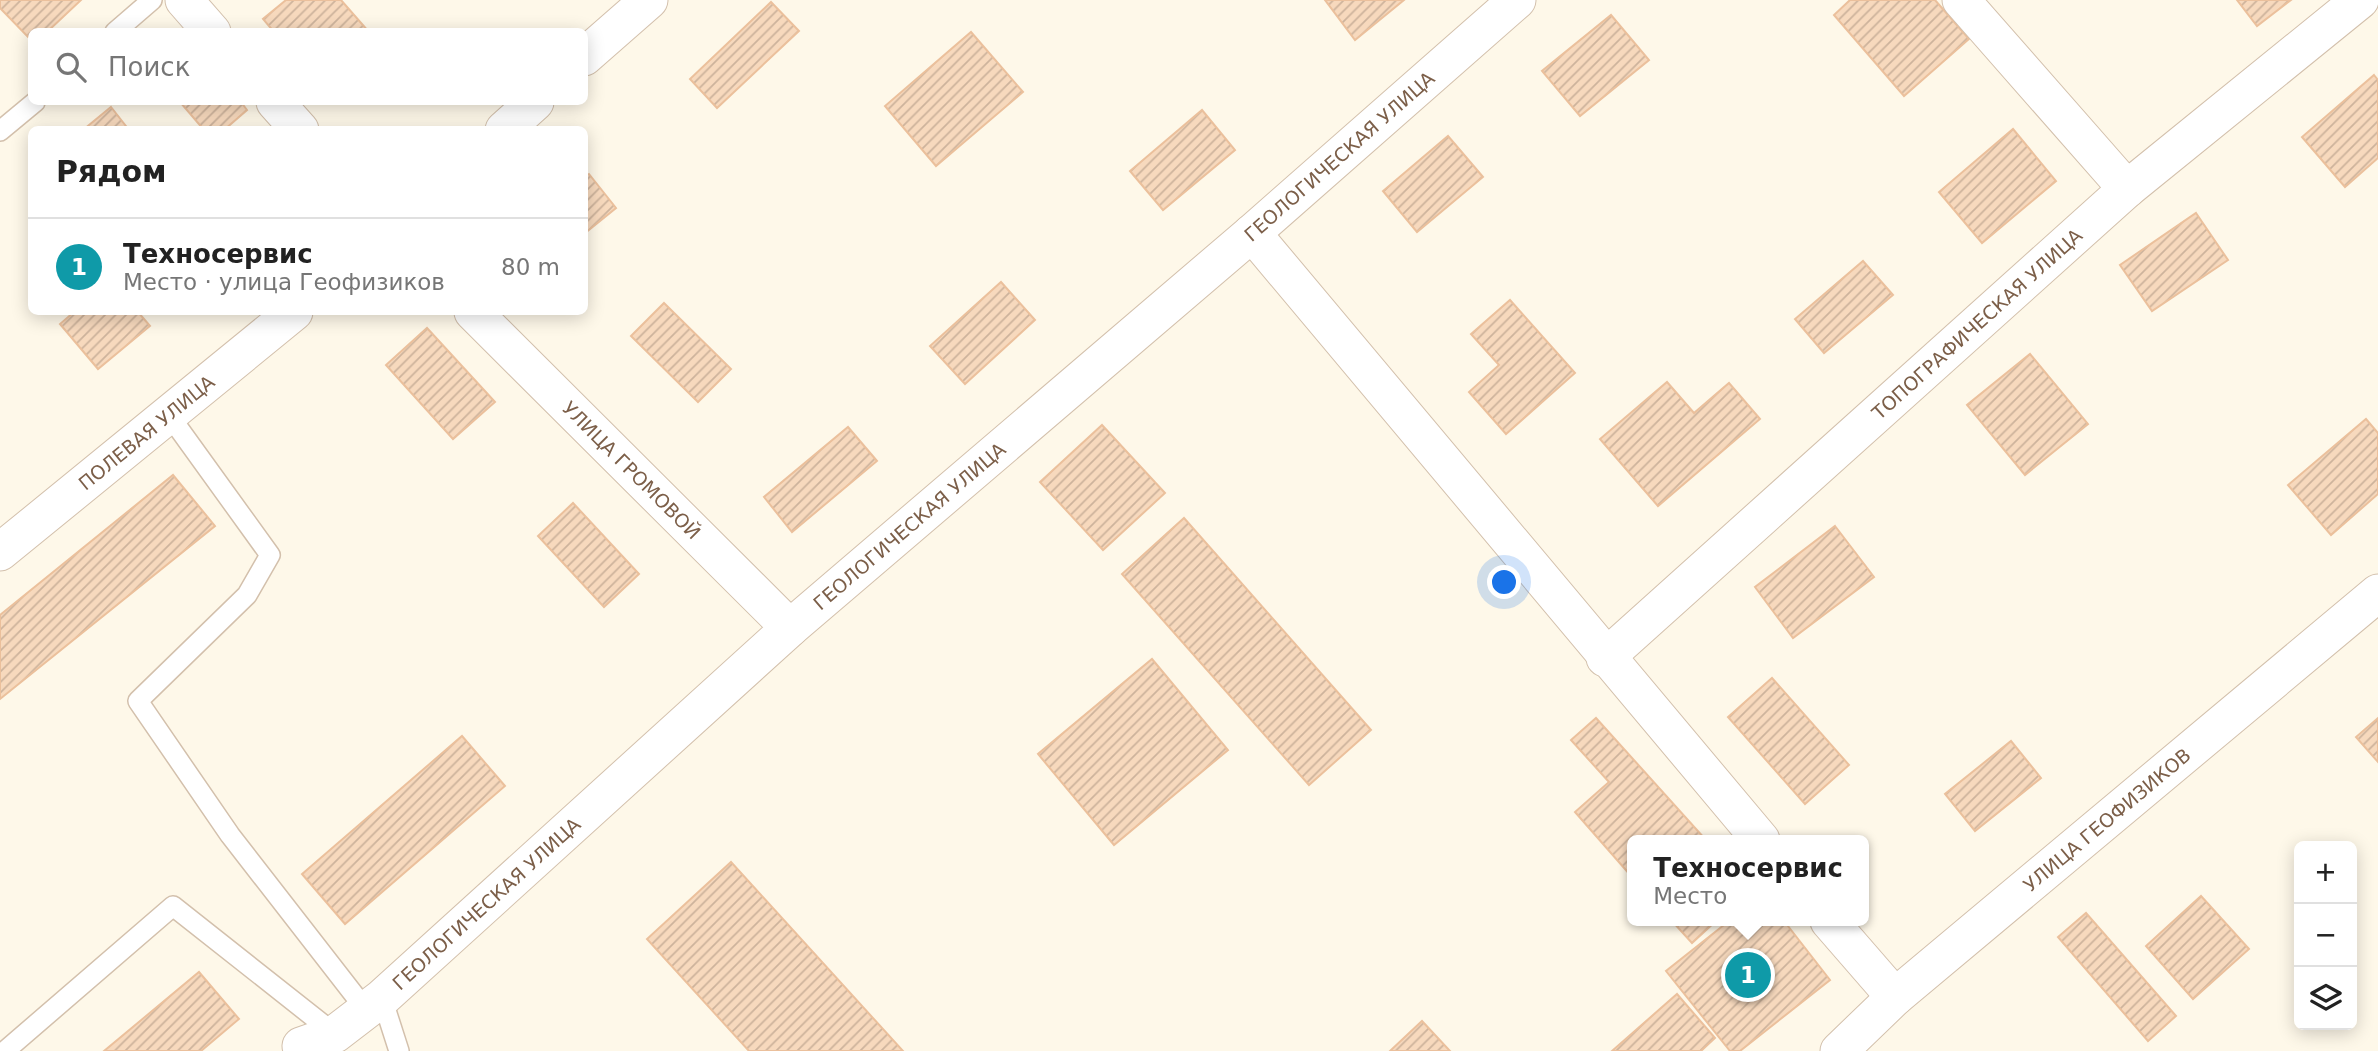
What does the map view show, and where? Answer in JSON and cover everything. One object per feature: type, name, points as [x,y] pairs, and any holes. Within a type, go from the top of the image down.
[{"type":"street","points":[[184,0],[208,28]]},
{"type":"street","points":[[588,53],[649,0]]},
{"type":"street","name":"ГЕОЛОГИЧЕСКАЯ УЛИЦА","points":[[301,1049],[335,1034],[374,1004],[790,628],[1252,233],[1517,0]]},
{"type":"street","points":[[1961,0],[2127,189]]},
{"type":"street","name":"ТОПОГРАФИЧЕСКАЯ УЛИЦА","points":[[1605,658],[2127,189],[2360,0]]},
{"type":"street","points":[[278,105],[296,126]]},
{"type":"street","points":[[508,126],[532,105]]},
{"type":"street","points":[[1252,233],[1605,658],[1757,835]]},
{"type":"street","name":"ПОЛЕВАЯ УЛИЦА","points":[[0,552],[290,315]]},
{"type":"street","name":"УЛИЦА ГРОМОВОЙ","points":[[475,315],[790,628]]},
{"type":"street","name":"УЛИЦА ГЕОФИЗИКОВ","points":[[1848,1048],[1895,997],[2378,593]]},
{"type":"street","points":[[1833,926],[1895,997]]},
{"type":"lane","points":[[120,28],[152,0]]},
{"type":"lane","points":[[0,131],[30,105]]},
{"type":"lane","points":[[169,415],[270,555],[247,595],[138,701],[230,835],[374,1004],[399,1051]]},
{"type":"lane","points":[[5,1051],[173,905],[335,1034]]},
{"type":"building","points":[[0,0],[81,0],[51,28],[28,28],[28,37],[0,8]]},
{"type":"building","points":[[286,0],[341,0],[366,28],[271,28],[263,19]]},
{"type":"building","points":[[1325,0],[1404,0],[1355,40]]},
{"type":"building","points":[[1850,0],[1935,0],[1969,39],[1904,96],[1834,15]]},
{"type":"building","points":[[2237,0],[2291,0],[2257,26]]},
{"type":"building","points":[[771,2],[799,31],[717,108],[690,79]]},
{"type":"building","points":[[1611,15],[1649,60],[1580,116],[1542,71]]},
{"type":"building","points":[[971,32],[1023,92],[936,166],[885,106]]},
{"type":"building","points":[[2374,75],[2378,80],[2378,158],[2345,187],[2302,137]]},
{"type":"building","points":[[183,105],[243,105],[247,110],[229,126],[201,126]]},
{"type":"building","points":[[111,107],[126,126],[88,126]]},
{"type":"building","points":[[1202,110],[1235,150],[1163,210],[1130,171]]},
{"type":"building","points":[[2013,129],[2056,181],[1982,243],[1939,192]]},
{"type":"building","points":[[1448,136],[1483,177],[1417,232],[1383,191]]},
{"type":"building","points":[[588,175],[616,208],[588,231]]},
{"type":"building","points":[[2196,213],[2228,260],[2152,311],[2120,265]]},
{"type":"building","points":[[1863,261],[1893,295],[1824,353],[1795,319]]},
{"type":"building","points":[[1001,282],[1035,320],[965,384],[930,346]]},
{"type":"building","points":[[1510,300],[1575,373],[1506,434],[1469,392],[1499,365],[1471,334]]},
{"type":"building","points":[[664,303],[731,369],[698,402],[631,336]]},
{"type":"building","points":[[70,315],[141,315],[150,326],[98,369],[60,324]]},
{"type":"building","points":[[427,328],[495,402],[453,439],[386,365]]},
{"type":"building","points":[[2030,354],[2088,424],[2025,475],[1967,405]]},
{"type":"building","points":[[1667,382],[1694,413],[1729,383],[1760,419],[1658,506],[1600,439]]},
{"type":"building","points":[[2366,419],[2378,433],[2378,494],[2331,535],[2288,485]]},
{"type":"building","points":[[1102,425],[1165,493],[1103,550],[1040,482]]},
{"type":"building","points":[[848,427],[877,461],[792,532],[764,497]]},
{"type":"building","points":[[173,475],[215,526],[0,699],[0,615]]},
{"type":"building","points":[[573,503],[639,574],[604,607],[538,536]]},
{"type":"building","points":[[1184,518],[1371,730],[1309,785],[1122,574]]},
{"type":"building","points":[[1835,526],[1874,577],[1793,638],[1755,587]]},
{"type":"building","points":[[1152,659],[1228,750],[1114,845],[1038,754]]},
{"type":"building","points":[[1772,678],[1849,765],[1805,804],[1728,717]]},
{"type":"building","points":[[1596,718],[1701,835],[1627,835],[1627,871],[1575,812],[1609,782],[1571,740]]},
{"type":"building","points":[[2378,718],[2378,762],[2356,737]]},
{"type":"building","points":[[462,736],[505,786],[345,924],[302,874]]},
{"type":"building","points":[[2011,741],[2041,778],[1975,831],[1945,794]]},
{"type":"building","points":[[731,862],[903,1051],[749,1051],[647,939]]},
{"type":"building","points":[[2201,896],[2249,949],[2193,999],[2146,946]]},
{"type":"building","points":[[2086,913],[2176,1016],[2148,1041],[2058,937]]},
{"type":"building","points":[[1677,926],[1711,926],[1692,943]]},
{"type":"building","points":[[1723,926],[1788,926],[1830,980],[1740,1051],[1730,1051],[1666,971]]},
{"type":"building","points":[[199,972],[239,1019],[201,1051],[104,1051]]},
{"type":"building","points":[[1677,994],[1715,1038],[1701,1051],[1612,1051]]},
{"type":"building","points":[[1422,1021],[1450,1051],[1390,1051]]},
{"type":"place","name":"Техносервис","points":[[1748,975]]}]
